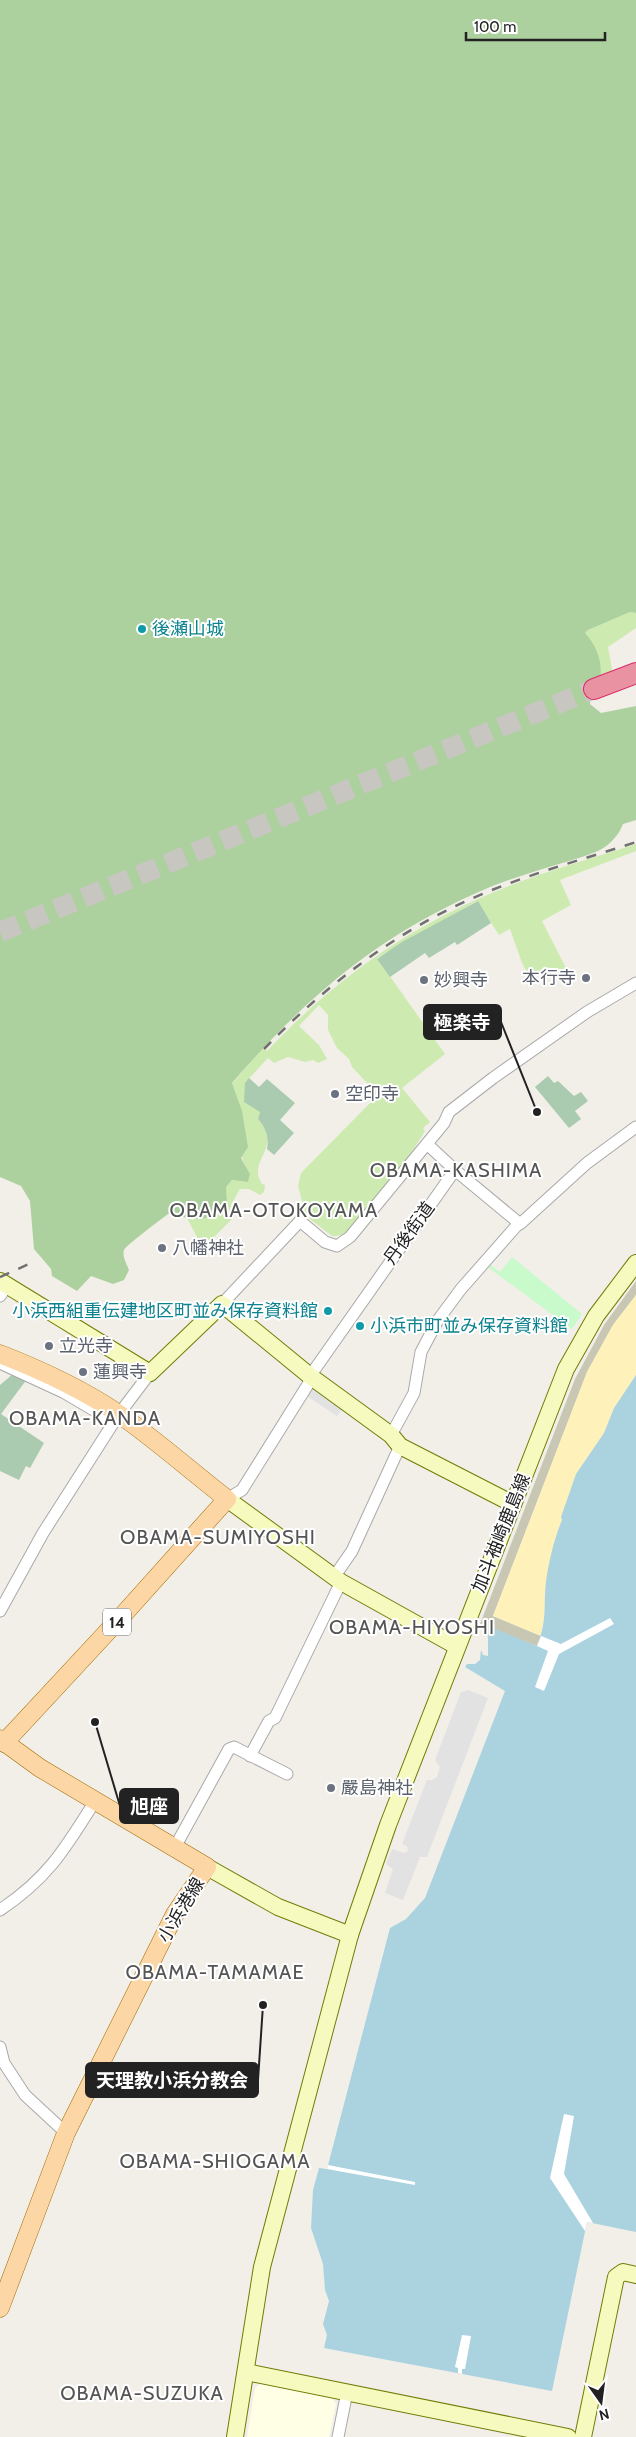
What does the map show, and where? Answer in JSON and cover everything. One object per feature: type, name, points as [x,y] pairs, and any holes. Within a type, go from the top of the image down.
[{"type":"highway","points":[[594,689],[636,673]]},
{"type":"main road","points":[[0,1354],[34,1367],[74,1387],[227,1499]]},
{"type":"main road","name":"14","points":[[1,1743],[122,1616],[227,1499]]},
{"type":"main road","name":"小浜港線","points":[[0,2308],[66,2133],[175,1914],[206,1867],[175,1847],[95,1802],[1,1743]]},
{"type":"street","points":[[0,1611],[43,1533],[116,1418],[150,1374],[222,1304],[300,1221],[325,1242],[337,1246],[350,1237],[444,1123],[449,1112],[492,1078],[571,1023],[636,983]]},
{"type":"street","points":[[520,1224],[587,1164],[636,1127]]},
{"type":"street","points":[[250,1756],[269,1721],[275,1718],[352,1551],[414,1393],[422,1352],[438,1320],[461,1289],[519,1223],[427,1144]]},
{"type":"street","name":"丹後街道","points":[[227,1499],[242,1490],[311,1377],[455,1170]]},
{"type":"street","name":"加斗袖崎鹿島線","points":[[235,2437],[262,2267],[350,1935],[388,1825],[456,1646],[574,1351],[596,1316],[636,1263]]},
{"type":"street","points":[[2,1288],[150,1374]]},
{"type":"street","points":[[222,1304],[311,1377],[395,1440],[513,1504]]},
{"type":"street","points":[[0,1363],[116,1418]]},
{"type":"street","points":[[227,1499],[338,1579],[456,1646]]},
{"type":"street","points":[[175,1847],[229,1749],[234,1748],[286,1774]]},
{"type":"street","points":[[0,1910],[33,1886],[60,1858],[95,1802]]},
{"type":"street","points":[[206,1867],[278,1907],[350,1935]]},
{"type":"street","points":[[0,2047],[4,2063],[25,2095],[66,2133]]},
{"type":"street","points":[[583,2437],[616,2277],[623,2272],[636,2275]]},
{"type":"street","points":[[246,2372],[568,2437]]},
{"type":"street","points":[[338,2437],[347,2392]]},
{"type":"shaded area","points":[[478,901],[491,923],[457,945],[455,942],[429,958],[425,953],[390,977],[377,959],[402,942]]},
{"type":"shaded area","points":[[548,1076],[554,1083],[558,1081],[574,1096],[581,1092],[588,1101],[575,1111],[581,1119],[569,1128],[535,1087]]},
{"type":"shaded area","points":[[249,1078],[259,1087],[267,1079],[295,1103],[280,1120],[294,1133],[274,1155],[267,1149],[266,1133],[258,1119],[260,1112],[244,1102],[245,1083]]},
{"type":"shaded area","points":[[636,1281],[636,1295],[613,1325],[587,1372],[493,1616],[541,1636],[537,1646],[480,1624],[575,1379],[604,1325]]},
{"type":"shaded area","points":[[14,1373],[27,1379],[1,1414],[44,1443],[30,1468],[26,1466],[19,1480],[0,1471],[0,1385]]},
{"type":"shaded area","points":[[314,1387],[343,1407],[337,1416],[307,1396]]},
{"type":"shaded area","points":[[468,1690],[488,1698],[427,1857],[420,1857],[403,1900],[385,1893],[393,1869],[386,1864],[392,1849],[404,1853],[408,1851],[407,1846],[402,1844],[427,1780],[437,1777],[440,1767],[435,1760],[461,1692]]},
{"type":"shaded area","points":[[261,2383],[332,2398],[336,2404],[329,2437],[247,2437],[255,2388]]},
{"type":"green space","points":[[0,0],[636,0],[636,613],[630,612],[585,633],[596,649],[601,667],[600,680],[592,684],[590,704],[601,713],[636,706],[636,820],[623,824],[613,840],[598,851],[490,887],[414,925],[349,969],[318,994],[260,1051],[232,1083],[242,1111],[248,1147],[241,1158],[250,1174],[248,1182],[232,1180],[226,1187],[227,1204],[219,1211],[205,1218],[193,1219],[168,1214],[124,1250],[124,1258],[129,1270],[124,1280],[113,1284],[91,1276],[77,1291],[52,1276],[51,1269],[34,1249],[30,1201],[21,1186],[0,1177]]},
{"type":"green space","points":[[630,612],[636,613],[636,628],[608,647],[613,675],[600,680],[584,634],[588,630]]},
{"type":"green space","points":[[636,844],[636,851],[560,880],[571,905],[542,921],[566,968],[553,975],[548,967],[529,976],[522,963],[510,929],[499,935],[477,901],[377,958],[445,1054],[402,1088],[430,1122],[423,1128],[425,1131],[405,1163],[347,1235],[332,1236],[306,1216],[298,1186],[301,1173],[371,1102],[366,1096],[369,1090],[368,1084],[352,1067],[349,1059],[337,1048],[328,1030],[328,1015],[319,1005],[299,1026],[319,1045],[327,1059],[318,1063],[313,1060],[305,1062],[288,1057],[274,1063],[268,1058],[245,1083],[246,1096],[260,1112],[258,1119],[265,1129],[267,1138],[258,1168],[258,1176],[262,1184],[265,1185],[264,1192],[260,1195],[249,1189],[240,1189],[231,1205],[235,1213],[233,1218],[206,1245],[202,1240],[198,1239],[187,1218],[193,1220],[232,1180],[248,1182],[250,1174],[245,1166],[242,1154],[242,1120],[232,1084],[262,1048],[267,1051],[291,1026],[343,981],[399,941],[429,923],[460,907],[509,886]]},
{"type":"green space","points":[[512,1257],[582,1314],[572,1329],[486,1266],[488,1263],[500,1272]]},
{"type":"sand","points":[[636,1295],[636,1375],[614,1408],[604,1433],[576,1474],[561,1517],[562,1520],[553,1548],[541,1636],[493,1616],[587,1372],[613,1325]]},
{"type":"water","points":[[636,1375],[636,2232],[587,2222],[552,2391],[324,2348],[327,2335],[323,2324],[329,2301],[325,2290],[323,2264],[311,2228],[313,2190],[319,2168],[327,2169],[390,1928],[406,1919],[425,1898],[505,1691],[465,1667],[467,1664],[475,1664],[480,1660],[481,1650],[483,1655],[488,1656],[488,1638],[485,1625],[537,1646],[543,1628],[546,1581],[550,1558],[562,1520],[561,1517],[576,1474],[604,1433],[614,1408]]},
{"type":"pier","points":[[610,1618],[614,1624],[559,1654],[544,1691],[535,1687],[548,1651],[537,1646],[541,1636],[561,1644]]},
{"type":"pier","points":[[564,2114],[574,2116],[564,2174],[593,2223],[587,2222],[585,2231],[550,2178]]},
{"type":"pier","points":[[328,2165],[415,2182],[415,2185],[327,2169]]},
{"type":"pier","points":[[462,2335],[471,2336],[465,2369],[462,2369],[462,2374],[458,2373],[458,2368],[455,2367]]},
{"type":"tunnel","points":[[0,932],[594,689]]},
{"type":"railway","points":[[264,1049],[315,1000],[342,978],[370,957],[429,920],[460,904],[510,883],[636,842]]},
{"type":"railway","points":[[0,1277],[29,1264]]},
{"type":"place","name":"後瀬山城","points":[[142,629]]},
{"type":"place","name":"本行寺","points":[[586,978]]},
{"type":"place","name":"妙興寺","points":[[424,980]]},
{"type":"place","name":"空印寺","points":[[335,1094]]},
{"type":"place","name":"極楽寺","points":[[537,1112]]},
{"type":"place","name":"八幡神社","points":[[162,1248]]},
{"type":"place","name":"小浜西組重伝建地区町並み保存資料館","points":[[328,1311]]},
{"type":"place","name":"小浜市町並み保存資料館","points":[[360,1326]]},
{"type":"place","name":"立光寺","points":[[49,1346]]},
{"type":"place","name":"蓮興寺","points":[[83,1372]]},
{"type":"place","name":"旭座","points":[[95,1722]]},
{"type":"place","name":"嚴島神社","points":[[331,1788]]},
{"type":"place","name":"天理教小浜分教会","points":[[263,2005]]},
{"type":"district","name":"OBAMA-KASHIMA","points":[[456,1170]]},
{"type":"district","name":"OBAMA-OTOKOYAMA","points":[[274,1210]]},
{"type":"district","name":"OBAMA-KANDA","points":[[85,1418]]},
{"type":"district","name":"OBAMA-SUMIYOSHI","points":[[218,1537]]},
{"type":"district","name":"OBAMA-HIYOSHI","points":[[412,1627]]},
{"type":"district","name":"OBAMA-TAMAMAE","points":[[215,1972]]},
{"type":"district","name":"OBAMA-SHIOGAMA","points":[[215,2161]]},
{"type":"district","name":"OBAMA-SUZUKA","points":[[142,2393]]}]
